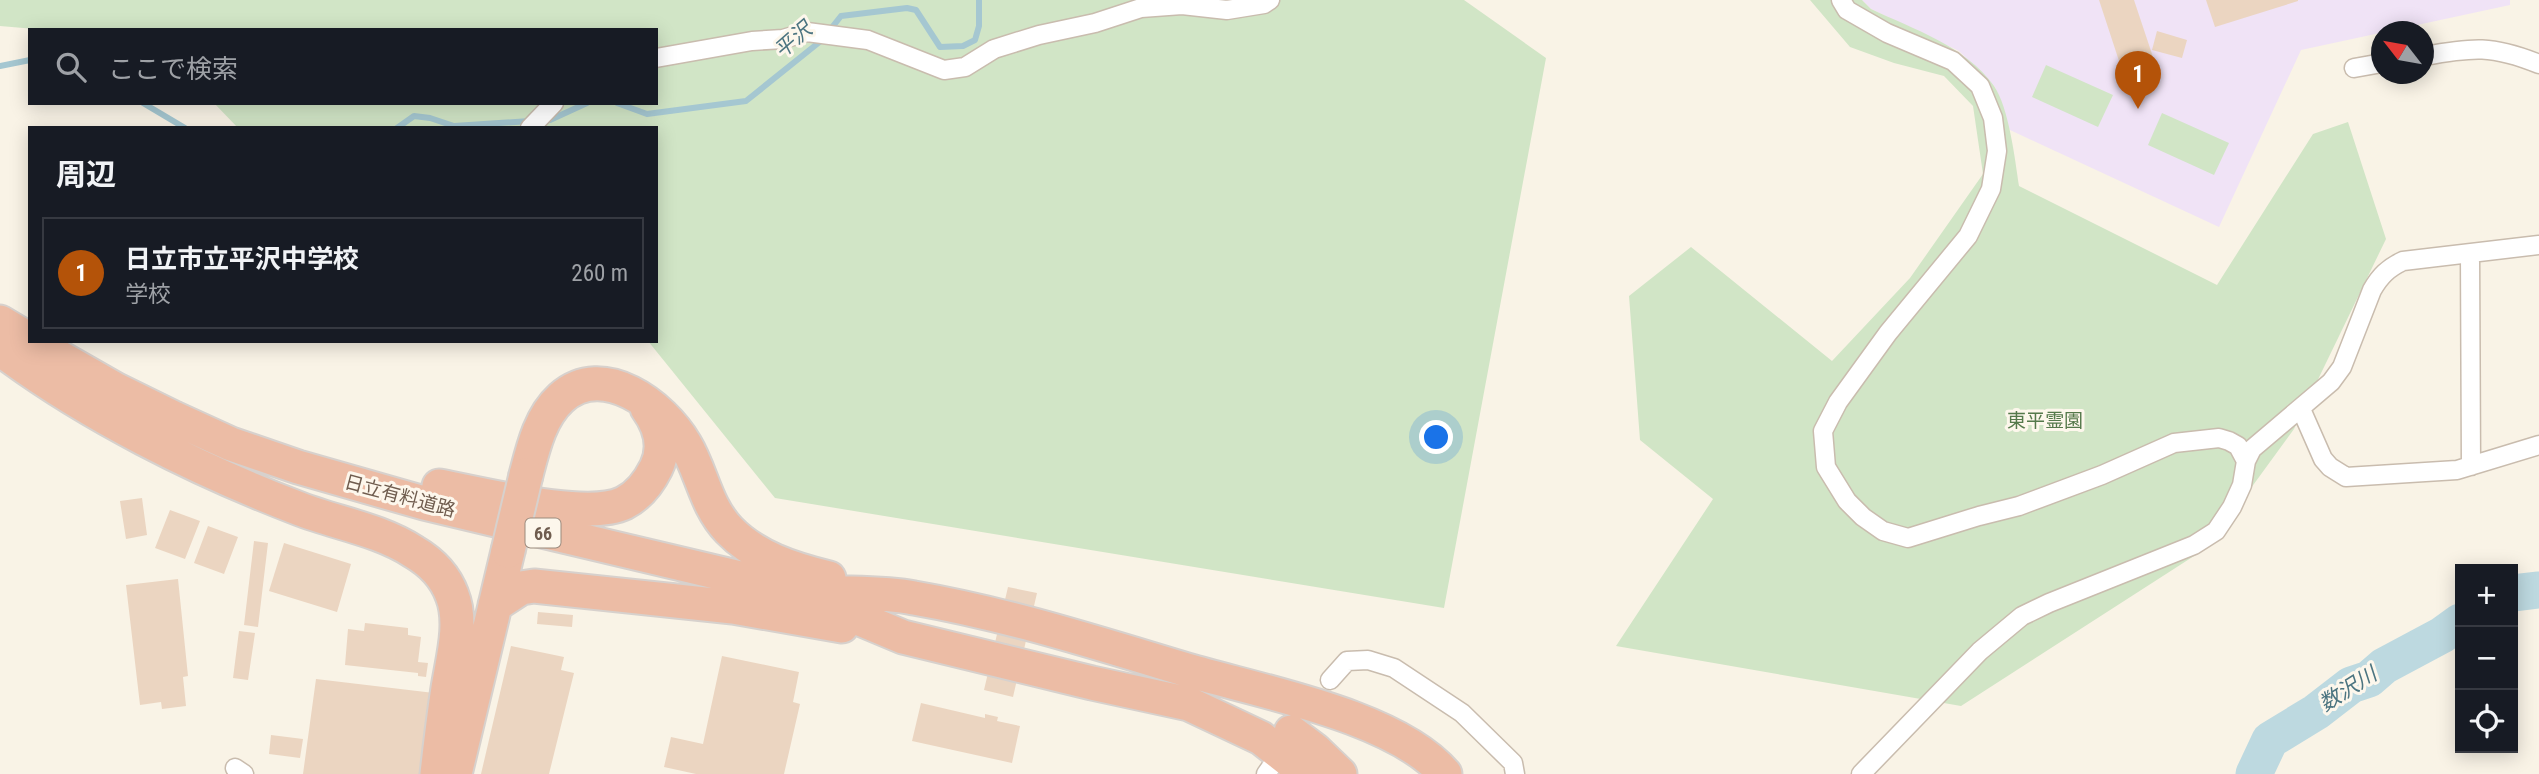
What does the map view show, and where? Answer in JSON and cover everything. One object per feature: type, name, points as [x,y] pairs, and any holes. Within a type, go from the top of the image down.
[{"type":"highway","name":"日立有料道路","points":[[0,322],[28,339]]},
{"type":"highway","name":"日立有料道路","points":[[35,343],[174,418],[231,444],[298,467],[424,503],[791,590]]},
{"type":"highway","points":[[0,349],[97,413],[220,475],[300,509],[413,551],[438,570],[453,596],[457,624],[437,774]]},
{"type":"highway","points":[[455,774],[526,475],[542,427],[561,398],[574,389],[589,384],[619,387],[634,394],[662,417],[685,443],[713,509],[739,540],[766,557],[811,573],[1103,643],[1149,659],[1284,696],[1374,727],[1437,764],[1445,774]]},
{"type":"highway","points":[[298,467],[370,474],[571,509],[608,508],[623,503],[639,492],[660,461],[659,429],[652,415],[634,394]]},
{"type":"highway","points":[[495,606],[521,588],[534,586],[733,607],[903,637],[1189,704],[1261,738],[1307,774]]},
{"type":"highway","points":[[791,590],[913,597]]},
{"type":"highway","points":[[791,590],[903,637]]},
{"type":"highway","points":[[1149,659],[1274,720],[1315,750],[1340,774]]},
{"type":"street","points":[[658,58],[752,41],[783,39],[807,32],[868,40],[944,70],[965,67],[994,49],[1142,8],[1182,5],[1227,10],[1265,4],[1270,0]]},
{"type":"street","points":[[1841,0],[1847,10],[1887,33],[1953,61],[1980,86],[1993,118],[1997,151],[1991,189],[1968,236],[1888,333],[1838,401],[1823,431],[1826,467],[1847,501],[1883,531],[1908,538],[2020,506],[2174,443],[2219,438],[2238,446],[2246,461]]},
{"type":"street","points":[[2434,54],[2468,48],[2494,49],[2539,64]]},
{"type":"street","points":[[2354,68],[2371,65]]},
{"type":"street","points":[[532,126],[552,105]]},
{"type":"street","points":[[1861,774],[1980,651],[2022,616],[2194,545],[2216,531],[2232,507],[2242,485],[2246,461],[2252,449],[2324,391],[2342,367],[2372,290],[2389,268],[2403,261],[2539,245]]},
{"type":"street","points":[[2470,253],[2471,466]]},
{"type":"street","points":[[2301,409],[2323,459],[2346,477],[2457,470],[2539,445]]},
{"type":"street","points":[[1330,680],[1347,661],[1368,660],[1394,668],[1462,713],[1513,762],[1515,774]]},
{"type":"shaded area","points":[[1862,0],[2510,0],[2510,5],[2434,21],[2371,21],[2371,35],[2301,50],[2219,227],[2010,130],[1995,87],[1959,51],[1871,9]]},
{"type":"green space","points":[[0,0],[1464,0],[1546,58],[1444,608],[775,498],[650,343],[658,343],[658,126],[236,126],[216,105],[658,105],[658,28],[28,28],[0,26]]},
{"type":"green space","name":"東平霊園","points":[[1810,0],[1862,0],[1871,9],[1954,49],[1982,72],[1999,96],[2011,134],[2019,186],[2217,285],[2313,134],[2348,122],[2386,239],[2294,429],[2208,547],[1961,706],[1616,646],[1713,499],[1640,440],[1629,296],[1691,247],[1832,361],[1910,278],[1983,174],[1973,106],[1944,76],[1894,63],[1850,47]]},
{"type":"green space","points":[[2046,65],[2113,95],[2098,127],[2032,97]]},
{"type":"green space","points":[[2162,113],[2229,143],[2214,175],[2148,145]]},
{"type":"building","points":[[2099,0],[2134,0],[2153,57],[2121,67]]},
{"type":"building","points":[[2206,0],[2298,0],[2298,1],[2215,27]]},
{"type":"building","points":[[2157,31],[2187,40],[2182,58],[2152,50]]},
{"type":"building","points":[[142,498],[147,535],[126,539],[120,501]]},
{"type":"building","points":[[170,510],[200,521],[185,559],[155,548]]},
{"type":"building","points":[[208,526],[238,537],[224,574],[194,563]]},
{"type":"building","points":[[254,541],[268,543],[258,627],[244,625]]},
{"type":"building","points":[[284,543],[351,564],[337,612],[269,591]]},
{"type":"building","points":[[178,579],[188,676],[183,677],[186,706],[162,709],[161,702],[140,705],[126,585]]},
{"type":"building","points":[[1008,587],[1037,593],[1013,697],[984,690]]},
{"type":"building","points":[[538,612],[573,615],[572,627],[537,624]]},
{"type":"building","points":[[365,623],[408,628],[408,635],[421,637],[418,662],[428,663],[426,677],[418,676],[418,673],[345,665],[348,629],[364,631]]},
{"type":"building","points":[[239,631],[255,633],[248,680],[233,678]]},
{"type":"building","points":[[511,646],[564,657],[561,670],[574,673],[549,774],[481,774]]},
{"type":"building","points":[[722,656],[799,672],[793,702],[800,704],[784,774],[696,774],[664,767],[671,737],[703,744]]},
{"type":"building","points":[[316,679],[434,693],[424,774],[303,774]]},
{"type":"building","points":[[921,703],[985,718],[985,714],[998,717],[997,721],[1020,726],[1012,763],[912,741]]},
{"type":"building","points":[[271,735],[303,739],[300,758],[269,754]]},
{"type":"waterway","name":"平沢","points":[[622,105],[647,114],[746,101],[822,40],[841,16],[907,8],[916,10],[940,47],[963,46],[975,40],[979,26],[979,0]]},
{"type":"waterway","name":"平沢","points":[[0,66],[28,60]]},
{"type":"waterway","name":"平沢","points":[[146,105],[182,126]]},
{"type":"waterway","name":"平沢","points":[[544,120],[550,120],[583,105]]},
{"type":"waterway","name":"平沢","points":[[400,126],[414,116],[454,126]]},
{"type":"waterway","name":"平沢","points":[[454,126],[530,121]]},
{"type":"waterway","name":"数沢川","points":[[2518,592],[2539,590]]},
{"type":"waterway","name":"数沢川","points":[[2254,774],[2270,740],[2316,712],[2351,685],[2369,679],[2384,666],[2455,626]]},
{"type":"place","name":"日立市立平沢中学校","points":[[2138,109]]}]
